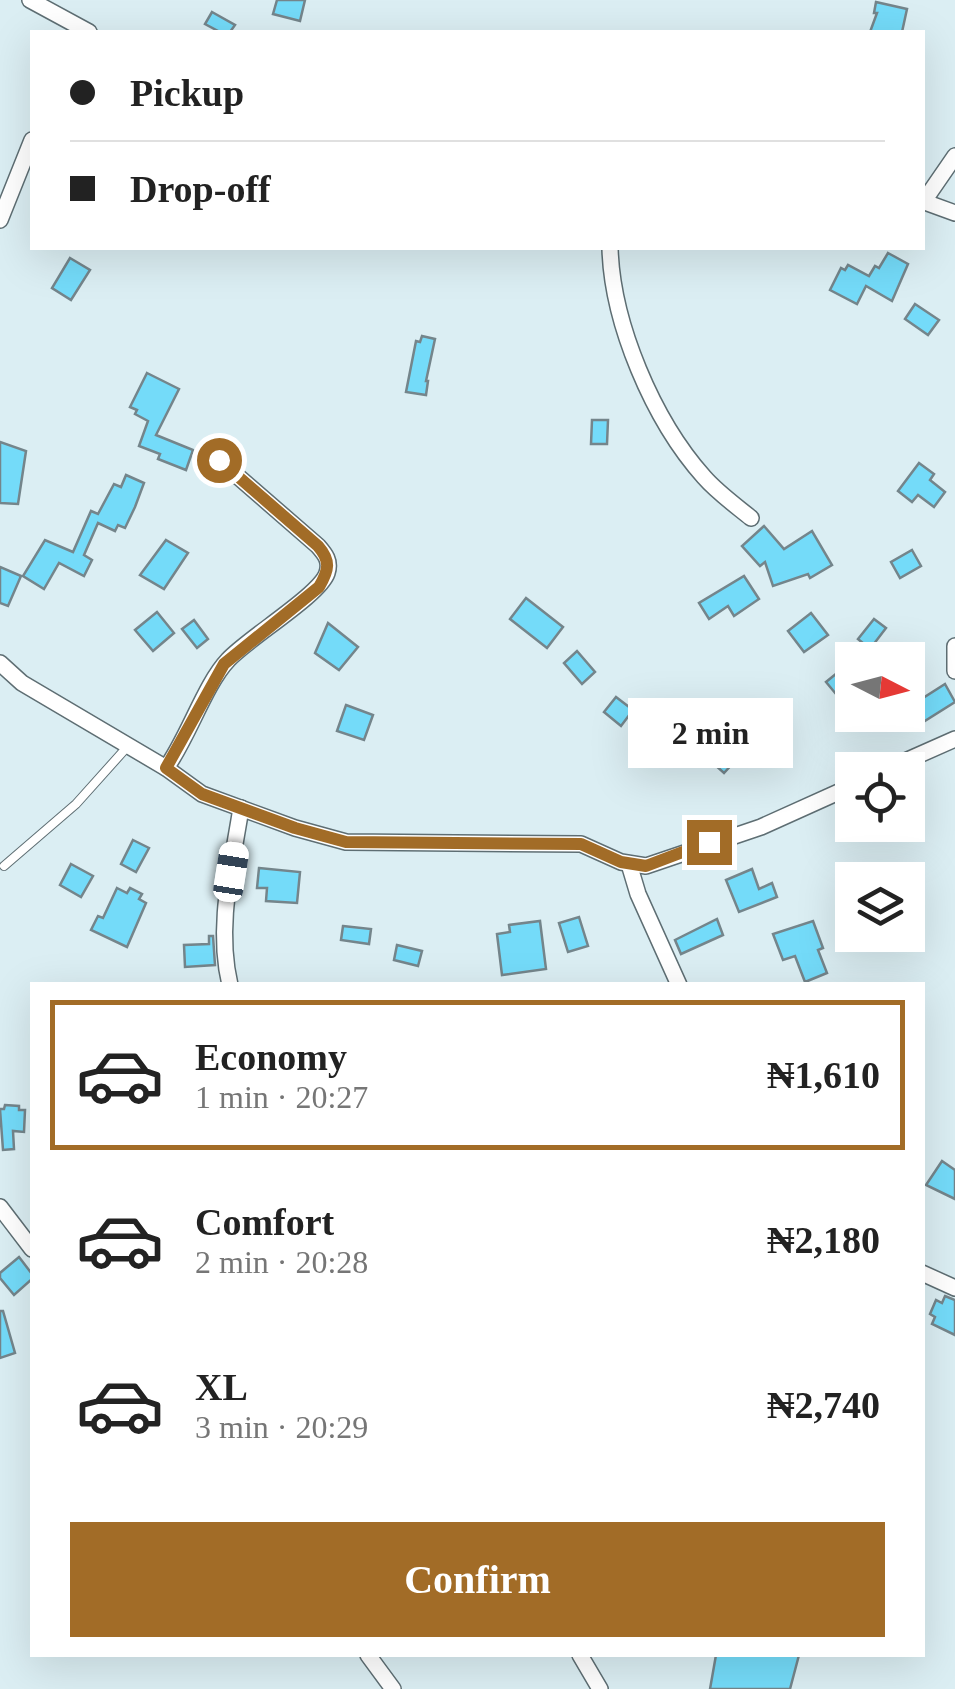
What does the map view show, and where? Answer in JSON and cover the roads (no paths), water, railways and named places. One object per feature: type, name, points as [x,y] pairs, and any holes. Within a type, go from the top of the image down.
[{"type":"street","points":[[30,0],[80,30]]},
{"type":"street","points":[[0,220],[30,145]]},
{"type":"street","points":[[925,198],[955,156]]},
{"type":"street","points":[[925,202],[955,213]]},
{"type":"street","points":[[610,250],[612,288],[629,342],[664,420],[704,477],[751,518]]},
{"type":"street","points":[[166,768],[224,664],[319,587],[328,572],[328,558],[318,546],[219,460]]},
{"type":"street","points":[[955,646],[955,671]]},
{"type":"street","points":[[0,663],[22,683],[166,768],[202,794],[346,842],[581,844],[629,864],[646,866],[761,827],[835,794]]},
{"type":"street","points":[[925,752],[955,739]]},
{"type":"street","points":[[229,982],[226,904],[241,808]]},
{"type":"street","points":[[629,864],[638,894],[678,982]]},
{"type":"street","points":[[0,1207],[30,1245]]},
{"type":"street","points":[[925,1273],[953,1283]]},
{"type":"street","points":[[369,1657],[393,1689]]},
{"type":"street","points":[[581,1657],[600,1689]]},
{"type":"lane","points":[[4,866],[76,804],[128,746]]}]
